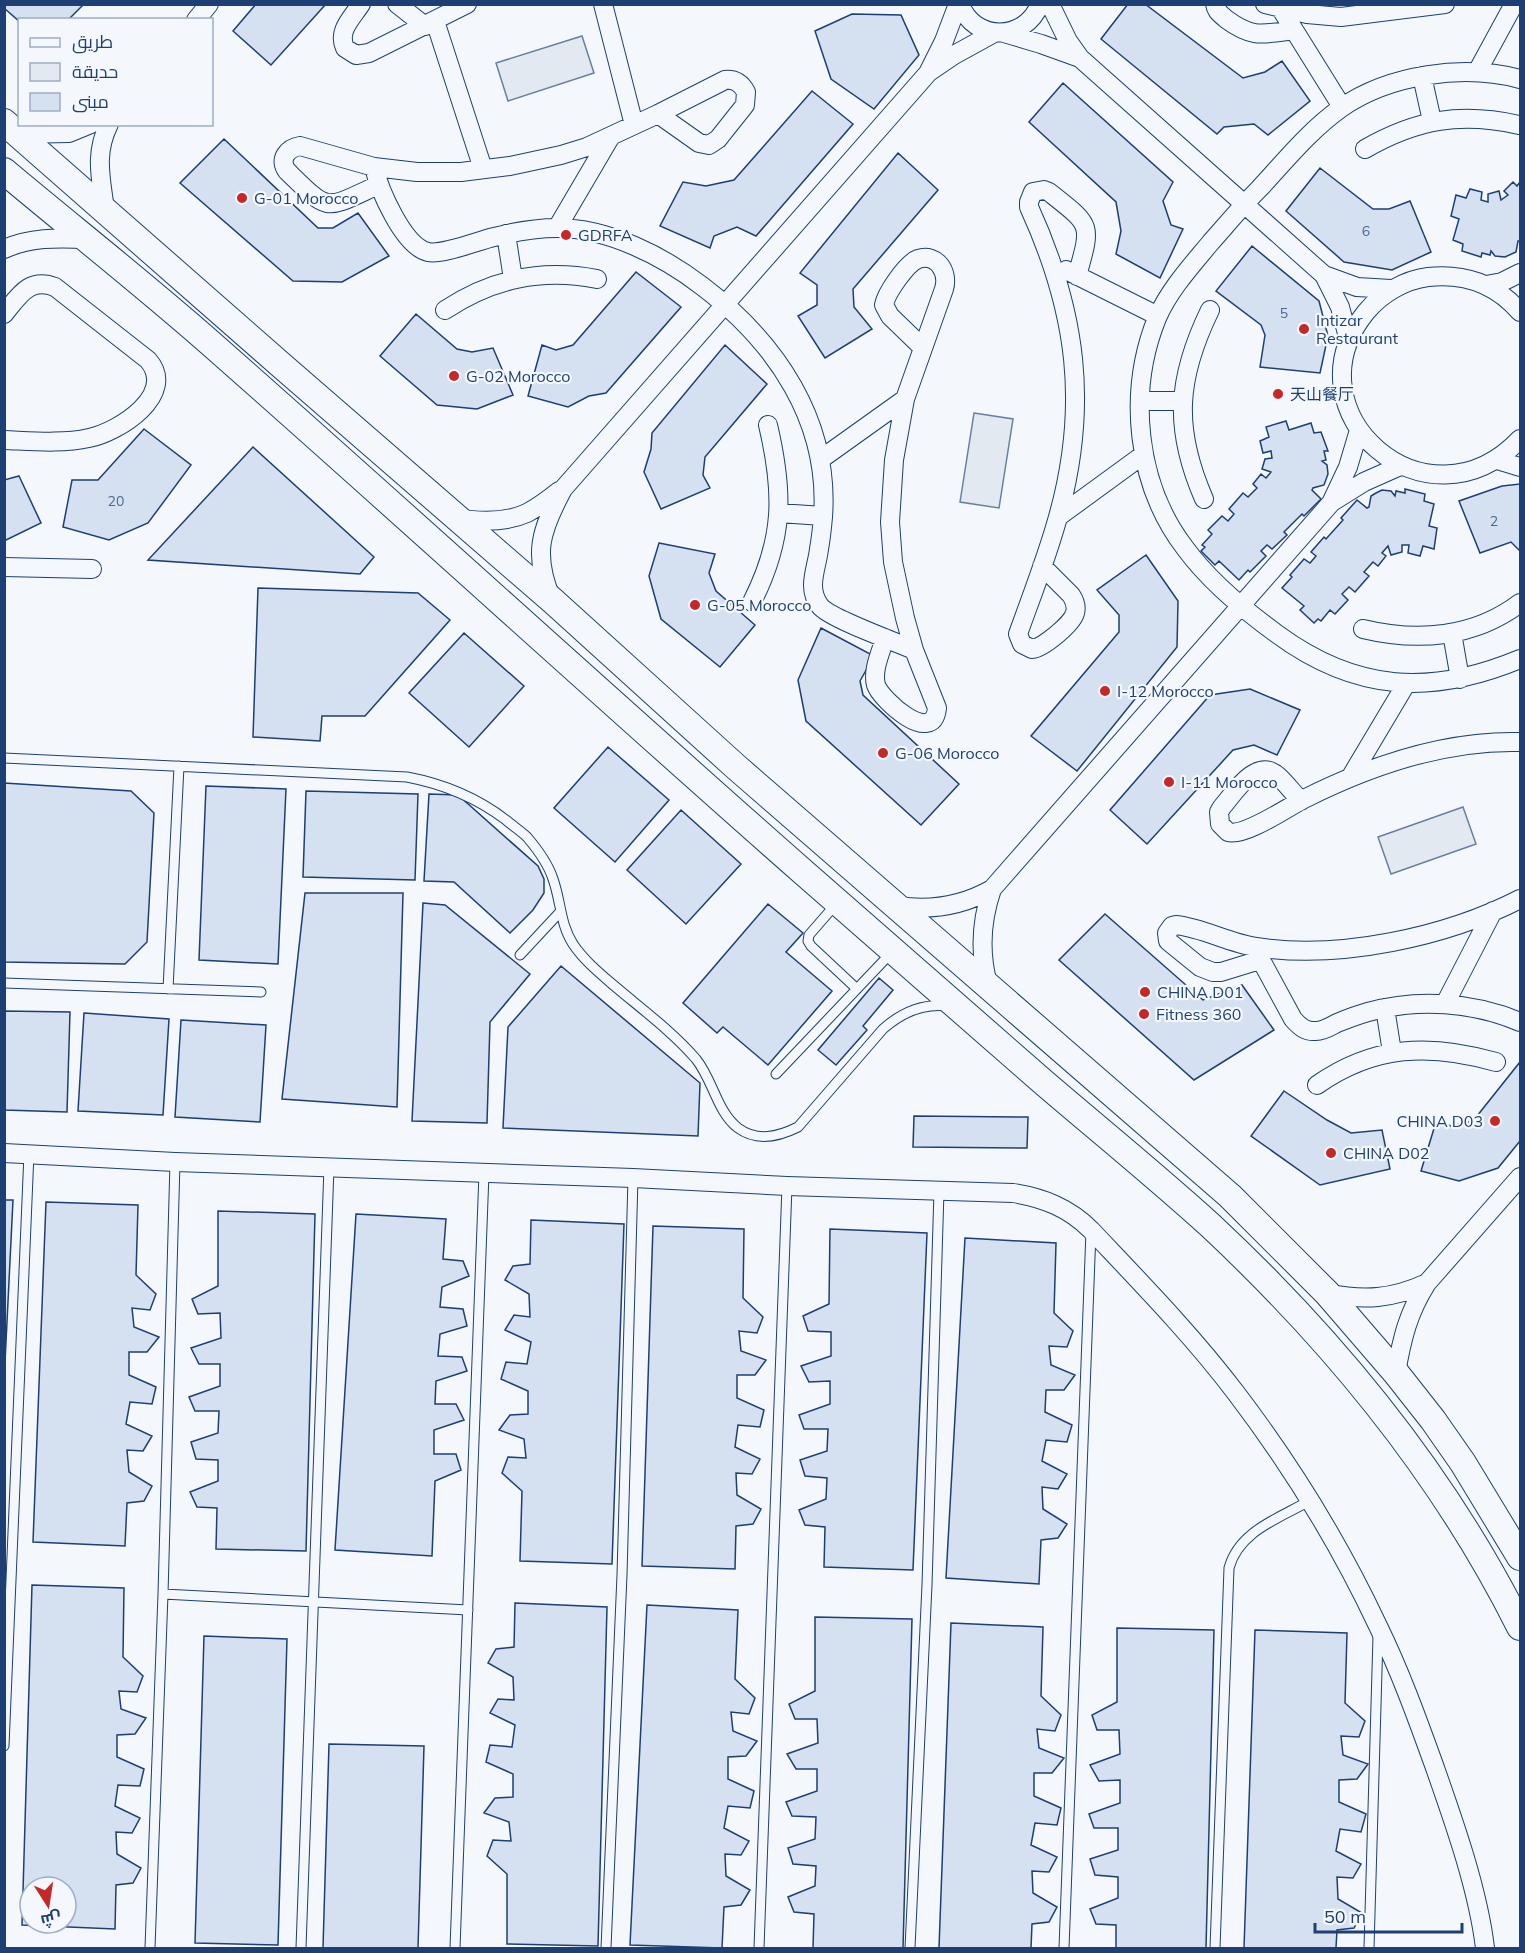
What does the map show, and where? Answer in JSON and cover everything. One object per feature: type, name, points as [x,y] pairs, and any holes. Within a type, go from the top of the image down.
[{"type":"street","points":[[198,18],[209,4]]},
{"type":"street","points":[[362,4],[342,35],[345,48],[356,55],[369,53],[467,4]]},
{"type":"street","points":[[397,4],[430,23],[483,169]]},
{"type":"street","points":[[603,4],[634,125]]},
{"type":"street","points":[[959,4],[971,23],[986,31],[1041,44],[1080,58]]},
{"type":"street","points":[[928,73],[959,4]]},
{"type":"street","points":[[553,601],[543,573],[541,544],[543,529],[563,489],[928,73],[954,55],[999,33],[1013,32],[1034,16],[1040,4]]},
{"type":"street","points":[[1050,4],[1063,32],[1080,58],[1324,275],[1357,287],[1391,290]]},
{"type":"street","points":[[1215,4],[1219,13],[1241,30],[1250,33],[1294,30]]},
{"type":"street","points":[[1273,7],[1307,14],[1341,17],[1445,4]]},
{"type":"street","points":[[1477,72],[1514,4]]},
{"type":"street","points":[[1273,7],[1294,30],[1342,107]]},
{"type":"street","points":[[1521,79],[1458,71],[1422,76],[1384,87],[1342,107],[1310,134],[1244,204],[1189,268],[1158,316],[1146,358],[1140,401],[1143,455],[1156,494],[1179,539],[1202,568],[1241,606],[1298,649],[1330,667],[1366,678],[1406,684],[1460,679],[1521,659]]},
{"type":"street","points":[[1422,76],[1432,121]]},
{"type":"street","points":[[378,185],[343,201],[328,204],[314,198],[286,171],[283,160],[289,150],[300,146],[374,167],[417,172],[461,172],[510,166],[561,155],[611,136],[725,80],[731,79],[738,82],[746,92],[745,105],[718,140],[709,145],[699,143],[658,114]]},
{"type":"street","points":[[1365,149],[1398,132],[1432,121],[1476,118],[1519,125]]},
{"type":"street","points":[[12,128],[69,133],[86,126]]},
{"type":"street","points":[[105,210],[99,151],[108,126]]},
{"type":"street","points":[[12,128],[280,366],[553,601],[735,766],[1230,1196],[1327,1293],[1396,1373],[1463,1463],[1521,1557]]},
{"type":"street","points":[[557,228],[611,136]]},
{"type":"street","points":[[374,167],[378,185],[390,211],[415,245],[428,252],[443,252],[474,241],[506,234],[557,228],[584,231],[610,237],[660,257],[705,287],[745,322],[779,363],[804,409],[820,459],[823,516],[812,582],[816,599],[827,612],[914,650]]},
{"type":"street","points":[[4,171],[208,341],[892,951],[1172,1191],[1233,1247],[1350,1371],[1380,1408],[1437,1485],[1488,1564],[1521,1627]]},
{"type":"street","points":[[1042,566],[1058,517],[1072,451],[1076,394],[1071,331],[1053,264],[1029,207],[1030,196],[1039,190],[1049,192],[1077,214],[1085,226],[1086,241],[1077,276]]},
{"type":"street","points":[[506,234],[513,279]]},
{"type":"street","points":[[4,249],[40,239],[86,239]]},
{"type":"street","points":[[885,638],[876,669],[876,685],[886,698],[912,720],[923,724],[933,718],[937,708],[914,650],[893,562],[890,522],[894,460],[905,399],[923,348],[946,282],[944,270],[940,265],[923,258],[911,263],[888,293],[885,305],[890,316],[923,348]]},
{"type":"street","points":[[1053,264],[1158,316]]},
{"type":"street","points":[[1486,285],[1502,282],[1521,273]]},
{"type":"street","points":[[445,310],[479,290],[513,279],[546,274],[597,279]]},
{"type":"street","points":[[1324,275],[1340,307],[1349,341]]},
{"type":"street","points":[[1521,312],[1511,301],[1486,285],[1466,278],[1445,275],[1417,278],[1391,290],[1373,303],[1359,321],[1344,358],[1344,392],[1359,430],[1370,444],[1400,466],[1425,474],[1451,475],[1475,470],[1497,460],[1521,439]]},
{"type":"street","points":[[4,314],[32,285],[47,284],[55,287],[148,360],[156,372],[157,379],[155,393],[150,399],[129,419],[103,434],[88,439],[64,441],[4,440]]},
{"type":"street","points":[[1204,499],[1185,441],[1182,401],[1192,354],[1210,310]]},
{"type":"street","points":[[208,341],[229,347],[268,377],[276,377],[280,366]]},
{"type":"street","points":[[820,459],[905,399]]},
{"type":"street","points":[[1140,401],[1182,401]]},
{"type":"street","points":[[752,602],[768,568],[779,513],[778,474],[768,425]]},
{"type":"street","points":[[898,906],[931,908],[947,906],[970,900],[992,889],[1331,502],[1348,467],[1359,430]]},
{"type":"street","points":[[1058,517],[1143,455]]},
{"type":"street","points":[[1497,460],[1521,468]]},
{"type":"street","points":[[1331,502],[1364,482],[1400,466]]},
{"type":"street","points":[[456,518],[485,521],[513,517],[527,513],[563,489]]},
{"type":"street","points":[[779,513],[823,516]]},
{"type":"street","points":[[4,567],[92,569]]},
{"type":"street","points":[[1363,628],[1385,634],[1407,636],[1452,633],[1486,623],[1521,603]]},
{"type":"street","points":[[1452,633],[1460,679]]},
{"type":"street","points":[[1350,778],[1406,684]]},
{"type":"street","points":[[643,730],[641,725],[643,719],[653,713],[697,746],[735,766]]},
{"type":"street","points":[[1301,801],[1382,765],[1448,748],[1521,741]]},
{"type":"street","points":[[988,984],[981,936],[992,889]]},
{"type":"street","points":[[1521,899],[1431,933],[1368,945],[1257,953],[1293,1019],[1301,1028],[1308,1031],[1323,1030],[1353,1017],[1385,1008],[1425,1004],[1445,1004],[1487,1010],[1521,1022]]},
{"type":"street","points":[[1445,1004],[1493,911]]},
{"type":"street","points":[[1385,1008],[1392,1052]]},
{"type":"street","points":[[1317,1085],[1345,1067],[1392,1052],[1446,1051],[1496,1062]]},
{"type":"street","points":[[4,1153],[174,1162],[1013,1193],[1032,1196],[1067,1210],[1091,1230],[1203,1351],[1267,1436],[1309,1501],[1378,1626],[1408,1695],[1443,1791],[1472,1888],[1485,1948]]},
{"type":"street","points":[[1396,1373],[1410,1312],[1427,1283],[1521,1177]]},
{"type":"street","points":[[1327,1293],[1361,1299],[1378,1298],[1412,1290],[1427,1283]]},
{"type":"street","points":[[1488,1564],[1509,1581],[1521,1600]]},
{"type":"lane","points":[[4,758],[407,777],[451,789],[472,798],[524,834],[536,848],[554,879],[565,927],[580,954],[685,1047],[706,1074],[728,1118],[739,1129],[753,1135],[769,1137],[784,1134],[798,1127],[883,1029],[899,1017],[916,1009],[930,1006],[956,1007]]},
{"type":"lane","points":[[168,989],[179,766]]},
{"type":"lane","points":[[838,903],[809,935],[808,941],[857,988]]},
{"type":"lane","points":[[520,955],[560,912]]},
{"type":"lane","points":[[776,1074],[892,951]]},
{"type":"lane","points":[[4,983],[261,992]]},
{"type":"lane","points":[[4,1746],[29,1153]]},
{"type":"lane","points":[[150,1948],[163,1594],[174,1162]]},
{"type":"lane","points":[[301,1948],[329,1167]]},
{"type":"lane","points":[[455,1948],[484,1173]]},
{"type":"lane","points":[[606,1948],[622,1563],[633,1178]]},
{"type":"lane","points":[[759,1948],[787,1186]]},
{"type":"lane","points":[[910,1948],[927,1573],[939,1191]]},
{"type":"lane","points":[[1064,1948],[1091,1230]]},
{"type":"lane","points":[[1215,1948],[1229,1568],[1236,1550],[1250,1535],[1309,1501]]},
{"type":"lane","points":[[163,1594],[468,1610]]},
{"type":"lane","points":[[1369,1948],[1378,1626]]},
{"type":"green space","points":[[582,36],[594,73],[508,101],[496,63]]},
{"type":"green space","points":[[974,413],[1013,419],[999,508],[960,502]]},
{"type":"green space","points":[[1463,807],[1476,844],[1391,874],[1378,837]]},
{"type":"building","points":[[4,4],[84,4],[70,18],[18,18],[18,20],[4,8]]},
{"type":"building","points":[[256,4],[326,4],[271,65],[233,31]]},
{"type":"building","points":[[1128,4],[1145,4],[1243,78],[1265,72],[1282,61],[1310,101],[1268,135],[1254,124],[1224,127],[1217,134],[1101,39]]},
{"type":"building","points":[[852,14],[901,15],[919,55],[874,109],[831,79],[815,31]]},
{"type":"building","points":[[1063,83],[1173,182],[1163,201],[1171,225],[1183,229],[1160,278],[1116,254],[1121,231],[1116,202],[1029,122]]},
{"type":"building","points":[[812,91],[853,124],[756,236],[737,227],[714,236],[710,248],[660,226],[683,182],[706,186],[734,180]]},
{"type":"building","name":"G-01 Morocco","points":[[224,139],[318,228],[333,228],[358,213],[389,256],[342,282],[293,281],[180,183]]},
{"type":"building","points":[[898,153],[938,190],[853,289],[854,307],[872,329],[825,358],[798,316],[817,305],[817,285],[800,273]]},
{"type":"building","points":[[1320,168],[1373,209],[1389,209],[1410,201],[1431,252],[1392,270],[1344,262],[1286,211]]},
{"type":"building","points":[[1513,182],[1517,186],[1520,182],[1520,241],[1518,241],[1516,252],[1505,257],[1495,256],[1491,251],[1490,255],[1482,253],[1481,257],[1462,251],[1463,244],[1453,240],[1459,219],[1451,216],[1456,195],[1466,198],[1470,189],[1482,192],[1481,200],[1488,202],[1488,194],[1499,191],[1501,200],[1508,195],[1504,191]]},
{"type":"building","points":[[1252,246],[1319,301],[1328,336],[1320,373],[1260,367],[1265,335],[1261,325],[1216,291]]},
{"type":"building","points":[[636,272],[681,307],[606,393],[589,396],[568,407],[528,396],[542,345],[556,350],[573,345]]},
{"type":"building","name":"G-02 Morocco","points":[[416,314],[457,349],[472,352],[493,348],[513,395],[477,409],[437,405],[380,356]]},
{"type":"building","points":[[725,345],[767,384],[705,457],[703,475],[710,488],[661,509],[644,472],[651,449],[652,433]]},
{"type":"building","points":[[1286,421],[1289,430],[1311,423],[1314,433],[1321,432],[1328,451],[1324,451],[1326,460],[1322,461],[1327,465],[1328,474],[1324,485],[1312,490],[1321,499],[1284,532],[1287,535],[1272,549],[1267,545],[1261,551],[1266,556],[1239,580],[1219,561],[1215,565],[1201,551],[1205,547],[1202,545],[1212,534],[1208,530],[1222,516],[1228,521],[1234,514],[1229,509],[1243,493],[1248,497],[1257,488],[1253,484],[1261,474],[1266,478],[1271,472],[1262,469],[1265,459],[1272,458],[1271,451],[1263,453],[1260,441],[1269,437],[1266,427]]},
{"type":"building","points":[[144,429],[191,465],[148,523],[109,540],[63,527],[72,480],[98,480]]},
{"type":"building","points":[[253,447],[374,557],[360,574],[148,560]]},
{"type":"building","points":[[19,476],[41,523],[4,541],[4,480]]},
{"type":"building","points":[[1520,484],[1520,551],[1511,542],[1480,553],[1459,501],[1502,486]]},
{"type":"building","points":[[1405,489],[1425,494],[1424,501],[1434,504],[1429,526],[1437,528],[1434,549],[1423,546],[1420,556],[1408,553],[1409,545],[1402,545],[1402,552],[1391,555],[1388,546],[1382,553],[1386,556],[1378,566],[1373,562],[1364,572],[1369,576],[1355,592],[1349,587],[1342,594],[1348,600],[1335,614],[1330,610],[1321,621],[1318,619],[1314,623],[1300,610],[1304,606],[1282,588],[1292,577],[1290,575],[1304,559],[1310,563],[1316,556],[1311,552],[1343,520],[1341,518],[1357,500],[1367,508],[1371,496],[1382,490],[1391,491],[1395,496],[1396,491],[1405,493]]},
{"type":"building","name":"G-05 Morocco","points":[[659,543],[715,554],[709,573],[716,591],[755,625],[720,667],[661,619],[649,576]]},
{"type":"building","name":"I-12 Morocco","points":[[1146,555],[1178,601],[1177,647],[1077,771],[1031,736],[1119,632],[1119,615],[1097,590]]},
{"type":"building","points":[[258,588],[418,593],[450,620],[365,716],[322,716],[320,741],[253,737]]},
{"type":"building","name":"G-06 Morocco","points":[[821,628],[874,656],[860,681],[863,695],[959,784],[921,825],[806,721],[798,680]]},
{"type":"building","points":[[464,633],[524,686],[469,747],[409,693]]},
{"type":"building","name":"I-11 Morocco","points":[[1250,689],[1300,710],[1277,755],[1254,745],[1233,750],[1147,844],[1110,810],[1210,695]]},
{"type":"building","points":[[608,747],[669,800],[615,862],[554,808]]},
{"type":"building","points":[[4,783],[131,791],[154,813],[147,942],[125,964],[4,962]]},
{"type":"building","points":[[206,786],[286,789],[278,964],[199,960]]},
{"type":"building","points":[[306,791],[418,794],[415,880],[303,877]]},
{"type":"building","points":[[429,794],[458,795],[538,866],[544,879],[544,893],[533,910],[510,933],[454,882],[424,881]]},
{"type":"building","points":[[681,810],[741,864],[686,924],[627,870]]},
{"type":"building","points":[[305,893],[403,893],[397,1107],[282,1099]]},
{"type":"building","points":[[423,903],[445,905],[530,974],[490,1022],[487,1123],[412,1121]]},
{"type":"building","points":[[768,904],[803,933],[786,952],[832,991],[768,1065],[723,1027],[717,1033],[683,1003]]},
{"type":"building","name":"CHINA D01","points":[[1105,914],[1203,1000],[1242,985],[1274,1030],[1194,1080],[1059,960]]},
{"type":"building","points":[[561,966],[700,1083],[698,1136],[503,1128],[508,1027]]},
{"type":"building","points":[[879,978],[893,990],[863,1026],[867,1030],[836,1065],[818,1050]]},
{"type":"building","points":[[4,1011],[70,1012],[67,1112],[4,1110]]},
{"type":"building","points":[[84,1013],[169,1019],[163,1115],[78,1111]]},
{"type":"building","points":[[181,1020],[266,1025],[260,1122],[175,1117]]},
{"type":"building","name":"CHINA D03","points":[[1520,1062],[1520,1141],[1498,1168],[1459,1181],[1421,1171],[1436,1122],[1451,1126],[1473,1121]]},
{"type":"building","name":"CHINA D02","points":[[1284,1091],[1351,1133],[1382,1130],[1390,1169],[1320,1185],[1251,1136]]},
{"type":"building","points":[[914,1116],[1028,1117],[1027,1148],[913,1147]]},
{"type":"building","points":[[4,1200],[13,1200],[4,1383]]},
{"type":"building","points":[[46,1202],[138,1205],[136,1275],[156,1294],[150,1310],[132,1308],[134,1327],[159,1337],[147,1352],[129,1352],[129,1375],[156,1387],[152,1404],[130,1402],[126,1424],[152,1436],[143,1451],[127,1450],[129,1472],[152,1486],[144,1501],[127,1503],[125,1546],[33,1542]]},
{"type":"building","points":[[218,1211],[315,1214],[306,1551],[216,1549],[217,1508],[197,1507],[190,1492],[218,1481],[218,1460],[196,1459],[191,1442],[218,1433],[219,1411],[195,1411],[189,1397],[220,1386],[220,1364],[199,1364],[191,1348],[221,1338],[220,1313],[198,1314],[192,1299],[218,1286]]},
{"type":"building","points":[[356,1214],[446,1219],[443,1259],[463,1261],[469,1276],[442,1287],[440,1307],[463,1309],[467,1326],[440,1334],[438,1356],[462,1357],[467,1371],[436,1381],[435,1404],[456,1404],[464,1420],[434,1430],[434,1454],[456,1454],[461,1470],[435,1481],[432,1556],[335,1550]]},
{"type":"building","points":[[531,1220],[624,1224],[612,1564],[520,1561],[522,1491],[502,1473],[508,1457],[526,1458],[524,1439],[499,1430],[510,1415],[528,1414],[528,1391],[501,1379],[506,1362],[527,1364],[531,1342],[505,1330],[514,1315],[530,1317],[529,1294],[505,1280],[513,1266],[530,1264]]},
{"type":"building","points":[[653,1226],[744,1229],[743,1298],[763,1317],[757,1333],[739,1331],[741,1351],[766,1360],[755,1375],[737,1375],[737,1398],[764,1410],[760,1427],[738,1425],[735,1447],[760,1459],[752,1474],[736,1473],[737,1495],[761,1509],[753,1524],[736,1526],[735,1569],[642,1566]]},
{"type":"building","points":[[830,1229],[927,1233],[913,1570],[824,1567],[825,1527],[805,1525],[799,1510],[826,1499],[827,1478],[805,1476],[800,1460],[827,1451],[828,1429],[804,1429],[799,1415],[830,1404],[830,1381],[809,1382],[801,1366],[831,1356],[831,1332],[808,1331],[803,1316],[829,1304]]},
{"type":"building","points":[[965,1238],[1056,1243],[1054,1313],[1073,1331],[1067,1347],[1049,1346],[1051,1365],[1075,1375],[1064,1390],[1046,1390],[1045,1412],[1072,1425],[1067,1442],[1046,1440],[1042,1461],[1067,1474],[1058,1489],[1042,1487],[1043,1509],[1067,1524],[1058,1538],[1041,1540],[1039,1584],[946,1578]]},
{"type":"building","points":[[32,1585],[124,1588],[123,1657],[143,1676],[137,1692],[119,1691],[121,1709],[146,1718],[135,1734],[117,1735],[117,1757],[144,1769],[140,1786],[118,1785],[115,1806],[140,1818],[132,1833],[116,1832],[117,1854],[141,1868],[133,1883],[116,1885],[115,1929],[78,1927],[78,1875],[23,1875]]},
{"type":"building","points":[[515,1603],[607,1607],[598,1946],[507,1944],[507,1874],[487,1856],[493,1840],[511,1841],[509,1822],[484,1813],[495,1798],[513,1797],[513,1774],[486,1762],[490,1745],[512,1747],[515,1725],[490,1713],[498,1699],[514,1700],[513,1677],[488,1663],[496,1649],[514,1647]]},
{"type":"building","points":[[647,1605],[738,1610],[735,1679],[755,1698],[749,1714],[731,1712],[733,1731],[757,1741],[746,1756],[728,1757],[728,1779],[754,1791],[750,1808],[728,1806],[724,1828],[749,1841],[741,1855],[725,1854],[726,1876],[750,1890],[741,1905],[724,1907],[722,1948],[630,1945]]},
{"type":"building","points":[[815,1617],[912,1619],[903,1948],[813,1948],[814,1914],[794,1912],[788,1897],[815,1886],[816,1866],[793,1864],[788,1848],[815,1839],[816,1817],[792,1816],[786,1802],[817,1791],[817,1769],[796,1769],[787,1754],[818,1743],[817,1719],[795,1719],[789,1704],[815,1691]]},
{"type":"building","points":[[951,1623],[1043,1627],[1041,1696],[1061,1715],[1055,1731],[1037,1729],[1039,1748],[1064,1758],[1052,1773],[1034,1773],[1034,1796],[1061,1808],[1057,1825],[1035,1823],[1031,1845],[1057,1857],[1049,1872],[1032,1871],[1033,1893],[1057,1907],[1049,1922],[1032,1924],[1031,1948],[939,1948]]},
{"type":"building","points":[[1117,1628],[1214,1630],[1206,1948],[1116,1948],[1116,1925],[1096,1924],[1090,1909],[1118,1898],[1118,1877],[1095,1875],[1090,1859],[1118,1850],[1118,1828],[1094,1828],[1089,1814],[1120,1803],[1120,1780],[1099,1781],[1090,1765],[1120,1754],[1119,1730],[1097,1730],[1092,1715],[1117,1702]]},
{"type":"building","points":[[1255,1630],[1347,1633],[1345,1703],[1365,1721],[1359,1737],[1341,1736],[1343,1755],[1368,1764],[1357,1779],[1339,1780],[1339,1802],[1366,1814],[1361,1832],[1340,1829],[1336,1851],[1361,1864],[1353,1878],[1337,1877],[1338,1899],[1362,1913],[1354,1928],[1337,1930],[1336,1948],[1244,1948]]},
{"type":"building","points":[[204,1636],[287,1639],[278,1945],[195,1943]]},
{"type":"building","points":[[329,1744],[424,1746],[418,1948],[323,1948]]},
{"type":"place","name":"G-01 Morocco","points":[[242,198]]},
{"type":"place","name":"GDRFA","points":[[566,235]]},
{"type":"place","name":"Intizar Restaurant","points":[[1304,329]]},
{"type":"place","name":"G-02 Morocco","points":[[454,376]]},
{"type":"place","name":"天山餐厅","points":[[1278,394]]},
{"type":"place","name":"G-05 Morocco","points":[[695,605]]},
{"type":"place","name":"I-12 Morocco","points":[[1105,691]]},
{"type":"place","name":"G-06 Morocco","points":[[883,753]]},
{"type":"place","name":"I-11 Morocco","points":[[1169,782]]},
{"type":"place","name":"CHINA D01","points":[[1145,992]]},
{"type":"place","name":"Fitness 360","points":[[1144,1014]]},
{"type":"place","name":"CHINA D03","points":[[1495,1121]]},
{"type":"place","name":"CHINA D02","points":[[1331,1153]]}]
